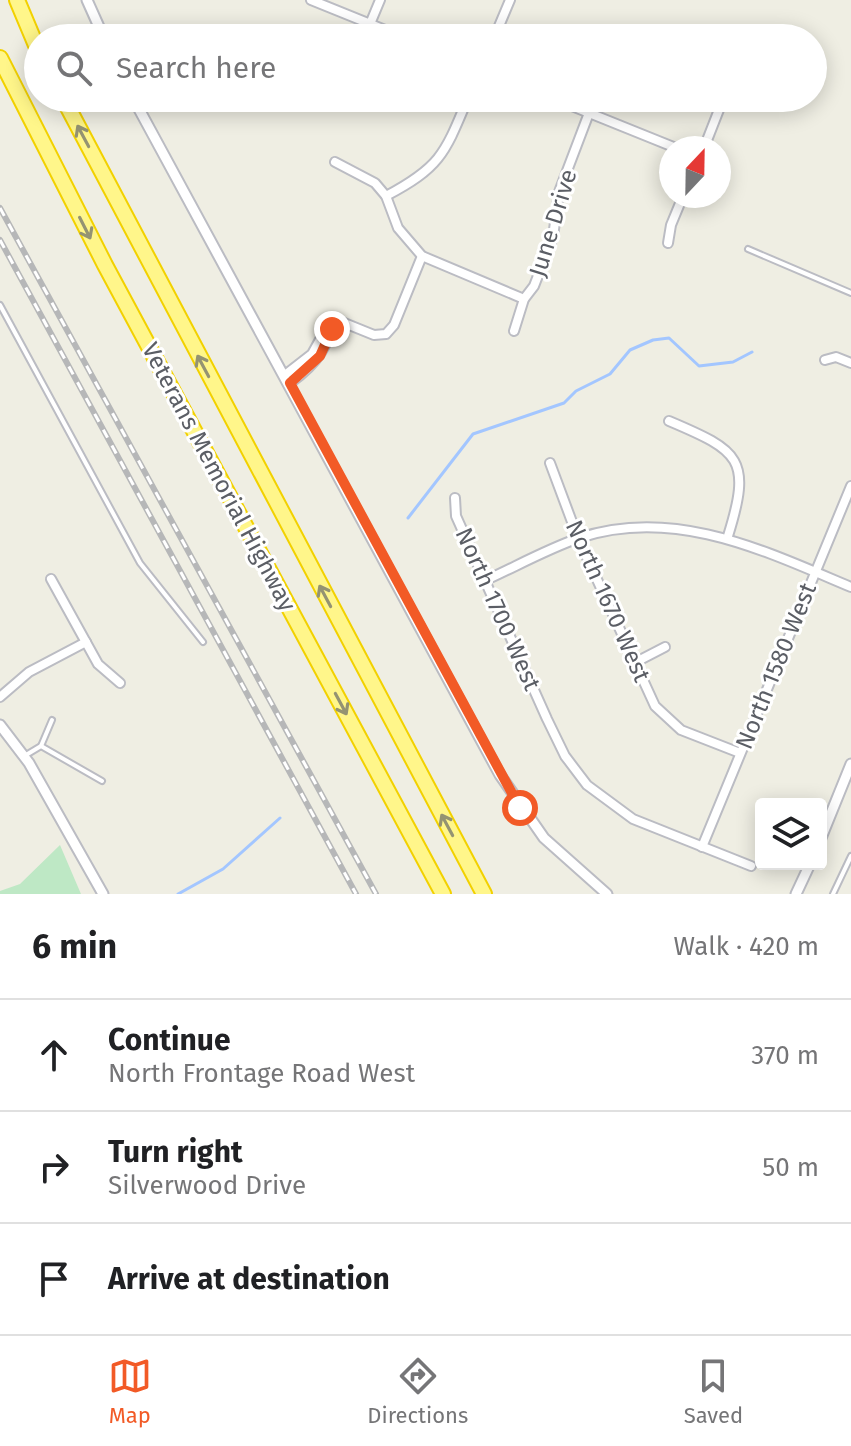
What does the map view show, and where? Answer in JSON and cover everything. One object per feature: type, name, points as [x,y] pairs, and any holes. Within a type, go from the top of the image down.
[{"type":"highway","points":[[17,0],[27,24]]},
{"type":"highway","name":"Veterans Memorial Highway","points":[[0,58],[24,106]]},
{"type":"highway","points":[[0,77],[54,166]]},
{"type":"highway","name":"Veterans Memorial Highway","points":[[27,112],[443,894]]},
{"type":"highway","name":"Veterans Memorial Highway","points":[[70,112],[484,894]]},
{"type":"street","points":[[87,0],[98,24]]},
{"type":"street","points":[[311,0],[370,24],[380,0]]},
{"type":"street","points":[[500,24],[510,0]]},
{"type":"street","points":[[141,112],[510,791],[550,845],[607,894]]},
{"type":"street","points":[[386,196],[416,180],[442,158],[462,112]]},
{"type":"street","points":[[709,136],[718,112]]},
{"type":"street","points":[[589,113],[659,141]]},
{"type":"street","name":"June Drive","points":[[514,331],[524,299],[534,286],[553,237],[559,192],[589,113]]},
{"type":"street","points":[[335,162],[361,173],[386,196],[398,228],[422,256],[524,299]]},
{"type":"street","points":[[668,243],[678,208]]},
{"type":"street","points":[[287,379],[312,354],[324,326],[332,318],[374,335],[386,334],[394,325],[422,256]]},
{"type":"street","points":[[825,360],[836,357],[851,363]]},
{"type":"street","points":[[669,421],[708,438],[728,451],[740,472],[740,497],[728,536]]},
{"type":"street","name":"North 1670 West","points":[[550,463],[578,538],[655,706],[681,730],[740,753]]},
{"type":"street","name":"North 1580 West","points":[[702,847],[851,486]]},
{"type":"street","name":"North 1700 West","points":[[455,498],[456,516],[565,756],[605,802],[633,819],[751,866]]},
{"type":"street","points":[[484,581],[578,538],[612,529],[651,528],[728,536],[851,587]]},
{"type":"street","points":[[51,579],[98,664],[120,683]]},
{"type":"street","points":[[0,697],[29,672],[86,642]]},
{"type":"street","points":[[636,662],[665,647]]},
{"type":"street","points":[[0,725],[24,756],[103,894]]},
{"type":"street","points":[[827,823],[851,764]]},
{"type":"street","points":[[796,894],[807,870]]},
{"type":"lane","points":[[748,249],[851,293]]},
{"type":"lane","points":[[0,305],[140,563],[203,642]]},
{"type":"lane","points":[[24,756],[41,746],[52,720]]},
{"type":"lane","points":[[41,746],[102,781]]},
{"type":"lane","points":[[833,894],[851,856]]},
{"type":"green space","points":[[60,845],[81,894],[0,894],[0,891],[20,884]]},
{"type":"waterway","points":[[408,518],[473,434],[564,403],[576,391],[610,374],[630,350],[653,340],[669,338],[699,366],[733,362],[752,352]]},
{"type":"waterway","points":[[178,894],[223,869],[280,818]]},
{"type":"railway","points":[[0,208],[376,894]]},
{"type":"railway","points":[[0,240],[356,894]]},
{"type":"route","points":[[332,329],[320,356],[290,383],[520,808]]}]
